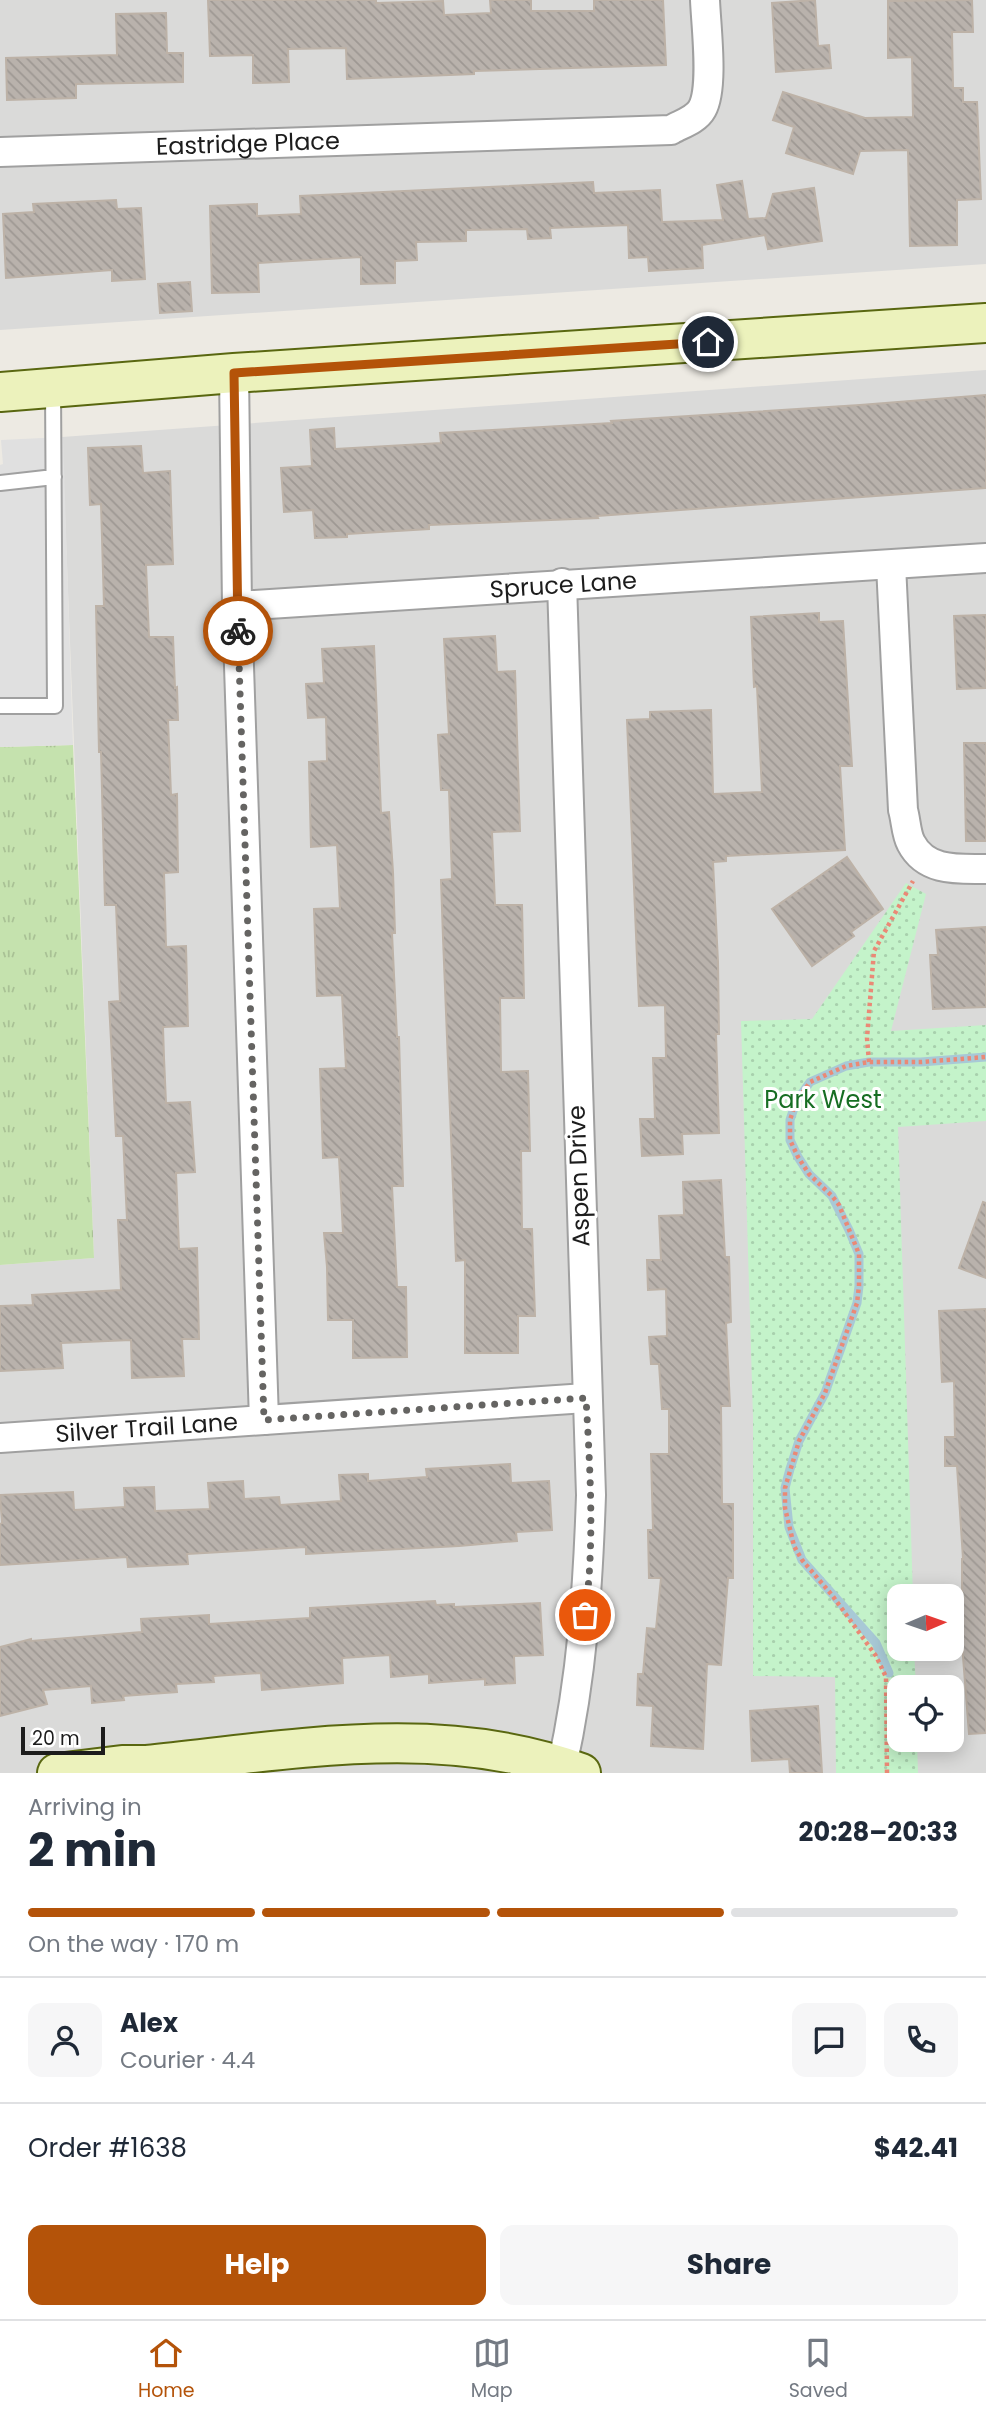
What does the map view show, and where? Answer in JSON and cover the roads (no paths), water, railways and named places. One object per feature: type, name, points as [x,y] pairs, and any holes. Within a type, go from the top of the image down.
[{"type":"street","name":"Eastridge Place","points":[[0,152],[671,130],[696,117],[704,108],[709,79],[705,0]]},
{"type":"street","points":[[0,392],[234,373],[986,323]]},
{"type":"street","points":[[234,373],[237,606],[264,1420]]},
{"type":"street","name":"Spruce Lane","points":[[237,606],[562,583],[986,558]]},
{"type":"street","points":[[891,565],[903,810],[911,842],[925,861],[944,869],[986,869]]},
{"type":"street","name":"Aspen Drive","points":[[562,583],[591,1495],[588,1591],[569,1735],[572,1769]]},
{"type":"street","name":"Silver Trail Lane","points":[[0,1438],[586,1398]]},
{"type":"street","points":[[57,1773],[122,1765],[148,1769],[375,1742],[430,1742],[482,1747],[572,1769]]},
{"type":"lane","points":[[0,706],[55,706],[53,388]]},
{"type":"lane","points":[[0,483],[54,477]]},
{"type":"waterway","points":[[889,1673],[876,1643],[802,1560],[789,1527],[785,1488],[790,1469],[799,1441],[825,1393],[857,1303],[859,1286],[859,1254],[832,1196],[809,1174],[798,1157],[790,1140],[790,1120],[796,1102],[810,1082],[846,1066],[869,1062],[921,1062],[986,1057]]},
{"type":"park label","name":"Park West","points":[[823,1100]]}]
